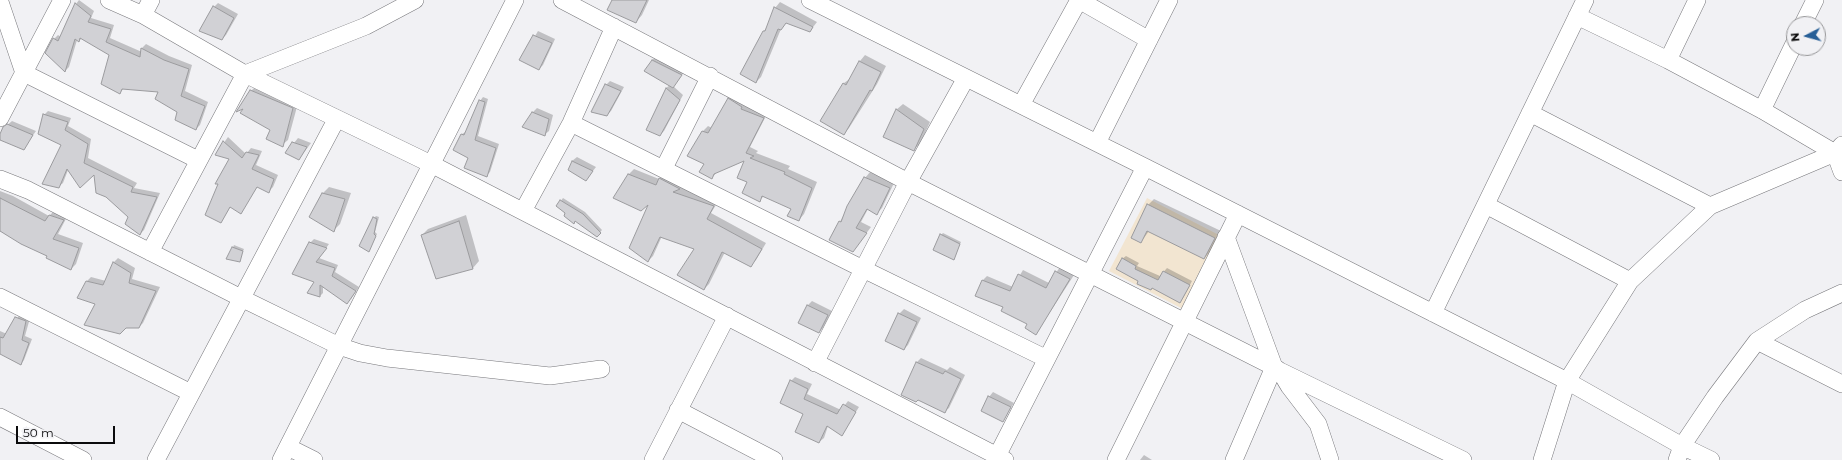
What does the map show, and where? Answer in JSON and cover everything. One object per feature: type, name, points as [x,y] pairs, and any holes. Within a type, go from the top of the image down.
[{"type":"street","points":[[0,118],[62,0]]},
{"type":"street","points":[[109,0],[143,15],[245,74],[336,120],[431,164],[727,316],[999,459],[1046,358],[1145,166]]},
{"type":"street","points":[[143,15],[151,0]]},
{"type":"street","points":[[150,252],[245,74],[366,26],[415,0]]},
{"type":"street","points":[[314,460],[285,454],[514,0]]},
{"type":"street","points":[[562,0],[710,76],[908,182],[1089,275],[1463,460]]},
{"type":"street","points":[[810,0],[832,5],[966,78],[1145,166],[1567,381],[1679,453],[1711,460]]},
{"type":"street","points":[[1021,106],[1079,0],[1149,40]]},
{"type":"street","points":[[1097,143],[1169,0]]},
{"type":"street","points":[[1433,313],[1585,0]]},
{"type":"street","points":[[1668,60],[1697,0]]},
{"type":"street","points":[[1808,16],[1815,0]]},
{"type":"street","points":[[0,2],[24,73],[198,160]]},
{"type":"street","points":[[1577,16],[1668,60],[1839,149]]},
{"type":"street","points":[[523,211],[571,123],[614,27]]},
{"type":"street","points":[[1762,110],[1788,56]]},
{"type":"street","points":[[664,168],[710,76]]},
{"type":"street","points":[[815,363],[908,182],[966,78]]},
{"type":"street","points":[[1530,113],[1710,206]]},
{"type":"street","points":[[156,460],[336,120]]},
{"type":"street","points":[[571,123],[664,168],[863,269],[1046,358]]},
{"type":"street","points":[[1839,149],[1842,172]]},
{"type":"street","points":[[1542,460],[1567,381],[1630,281],[1710,206],[1839,149]]},
{"type":"street","points":[[0,179],[28,190],[339,346],[360,353],[387,358],[550,376],[601,369]]},
{"type":"street","points":[[1486,205],[1630,281]]},
{"type":"street","points":[[1116,460],[1238,214]]},
{"type":"street","points":[[1226,237],[1277,369],[1318,424],[1330,460]]},
{"type":"street","points":[[1679,453],[1715,398],[1757,341],[1805,310],[1842,293]]},
{"type":"street","points":[[0,297],[191,394]]},
{"type":"street","points":[[653,460],[727,316]]},
{"type":"street","points":[[1757,341],[1842,384]]},
{"type":"street","points":[[1234,460],[1277,369]]},
{"type":"street","points":[[678,410],[774,460]]},
{"type":"street","points":[[0,417],[83,460]]},
{"type":"shaded area","points":[[1147,198],[1221,236],[1183,309],[1109,271]]},
{"type":"building","points":[[612,0],[647,0],[636,23],[607,10]]},
{"type":"building","points":[[75,3],[91,16],[88,22],[111,29],[106,42],[140,57],[141,48],[164,60],[189,69],[181,96],[205,106],[196,130],[175,120],[177,112],[155,99],[158,92],[122,89],[120,94],[101,84],[109,55],[80,38],[79,42],[75,39],[65,72],[45,53],[53,38],[58,41]]},
{"type":"building","points":[[213,6],[234,18],[222,40],[199,31]]},
{"type":"building","points":[[774,7],[813,27],[810,32],[786,23],[781,30],[778,29],[756,83],[740,74],[763,31],[765,31]]},
{"type":"building","points":[[533,35],[552,43],[539,70],[519,60]]},
{"type":"building","points":[[652,60],[682,75],[673,88],[644,71]]},
{"type":"building","points":[[859,61],[881,72],[872,91],[870,90],[844,135],[820,121],[843,83],[846,85]]},
{"type":"building","points":[[605,84],[621,91],[607,116],[591,112]]},
{"type":"building","points":[[666,88],[680,100],[660,136],[646,130]]},
{"type":"building","points":[[250,90],[293,108],[283,147],[266,139],[270,130],[240,113],[243,109],[236,112]]},
{"type":"building","points":[[728,98],[742,107],[741,109],[764,118],[746,153],[754,156],[750,158],[785,172],[784,174],[812,188],[799,221],[787,216],[791,209],[762,196],[760,202],[742,193],[747,182],[737,178],[744,161],[714,174],[712,179],[699,172],[704,164],[687,156],[702,131],[708,133]]},
{"type":"building","points":[[479,100],[485,102],[475,140],[496,148],[487,177],[464,168],[468,158],[453,150],[461,134],[464,135]]},
{"type":"building","points":[[896,109],[924,129],[914,151],[883,137]]},
{"type":"building","points":[[532,112],[549,119],[545,136],[522,127]]},
{"type":"building","points":[[43,114],[68,122],[65,130],[88,144],[84,163],[133,187],[131,192],[157,197],[140,235],[125,224],[128,217],[106,197],[96,193],[94,175],[80,188],[67,169],[59,188],[42,184],[61,145],[38,134]]},
{"type":"building","points":[[7,124],[33,135],[24,150],[0,140],[0,134],[3,127]]},
{"type":"building","points":[[223,141],[242,158],[246,152],[259,155],[252,169],[274,179],[269,193],[257,187],[241,214],[230,207],[221,223],[205,215],[218,184],[215,184],[229,159],[215,155]]},
{"type":"building","points":[[292,142],[307,147],[299,160],[285,153]]},
{"type":"building","points":[[572,161],[593,171],[586,181],[568,170]]},
{"type":"building","points":[[628,174],[656,185],[659,178],[680,189],[673,192],[714,206],[707,219],[762,249],[751,267],[722,252],[704,290],[677,275],[694,249],[660,237],[648,262],[629,248],[648,205],[641,211],[613,198]]},
{"type":"building","points":[[864,177],[890,188],[877,215],[867,209],[856,228],[867,233],[853,252],[829,240],[839,221],[841,222],[847,206]]},
{"type":"building","points":[[322,193],[345,199],[334,232],[309,217]]},
{"type":"building","points":[[0,198],[45,221],[49,215],[64,220],[53,239],[79,248],[71,270],[46,258],[47,256],[21,244],[0,231]]},
{"type":"building","points":[[560,200],[583,214],[601,233],[597,237],[575,221],[574,224],[564,216],[565,213],[556,206]]},
{"type":"building","points":[[1147,204],[1215,238],[1204,259],[1147,231],[1141,243],[1131,238]]},
{"type":"building","points":[[373,217],[377,219],[374,234],[376,236],[369,252],[359,246]]},
{"type":"building","points":[[459,221],[473,269],[436,279],[421,235]]},
{"type":"building","points":[[940,234],[960,244],[954,260],[933,250]]},
{"type":"building","points":[[309,242],[327,248],[316,262],[335,268],[332,276],[356,291],[347,304],[320,285],[320,297],[307,293],[314,282],[292,274]]},
{"type":"building","points":[[232,247],[243,251],[240,262],[226,259]]},
{"type":"building","points":[[1122,258],[1136,266],[1135,269],[1158,280],[1163,271],[1190,285],[1180,303],[1152,288],[1151,290],[1137,284],[1138,281],[1116,269]]},
{"type":"building","points":[[113,262],[131,273],[129,283],[156,291],[139,328],[126,328],[120,334],[84,325],[95,304],[77,298],[86,281],[103,285]]},
{"type":"building","points":[[1055,271],[1070,279],[1036,335],[1025,328],[1027,324],[1001,311],[1003,307],[975,296],[982,280],[1010,291],[1018,274],[1046,288]]},
{"type":"building","points":[[807,305],[828,315],[819,333],[798,323]]},
{"type":"building","points":[[898,313],[917,322],[904,350],[885,341]]},
{"type":"building","points":[[15,317],[26,321],[22,340],[29,343],[21,365],[0,354],[0,337],[3,338]]},
{"type":"building","points":[[916,362],[943,374],[945,371],[961,379],[945,413],[918,400],[916,402],[901,395]]},
{"type":"building","points":[[790,380],[808,389],[804,399],[837,414],[843,404],[856,412],[842,436],[827,426],[819,443],[795,432],[803,414],[780,403]]},
{"type":"building","points":[[988,396],[1011,407],[1003,422],[981,411]]}]
